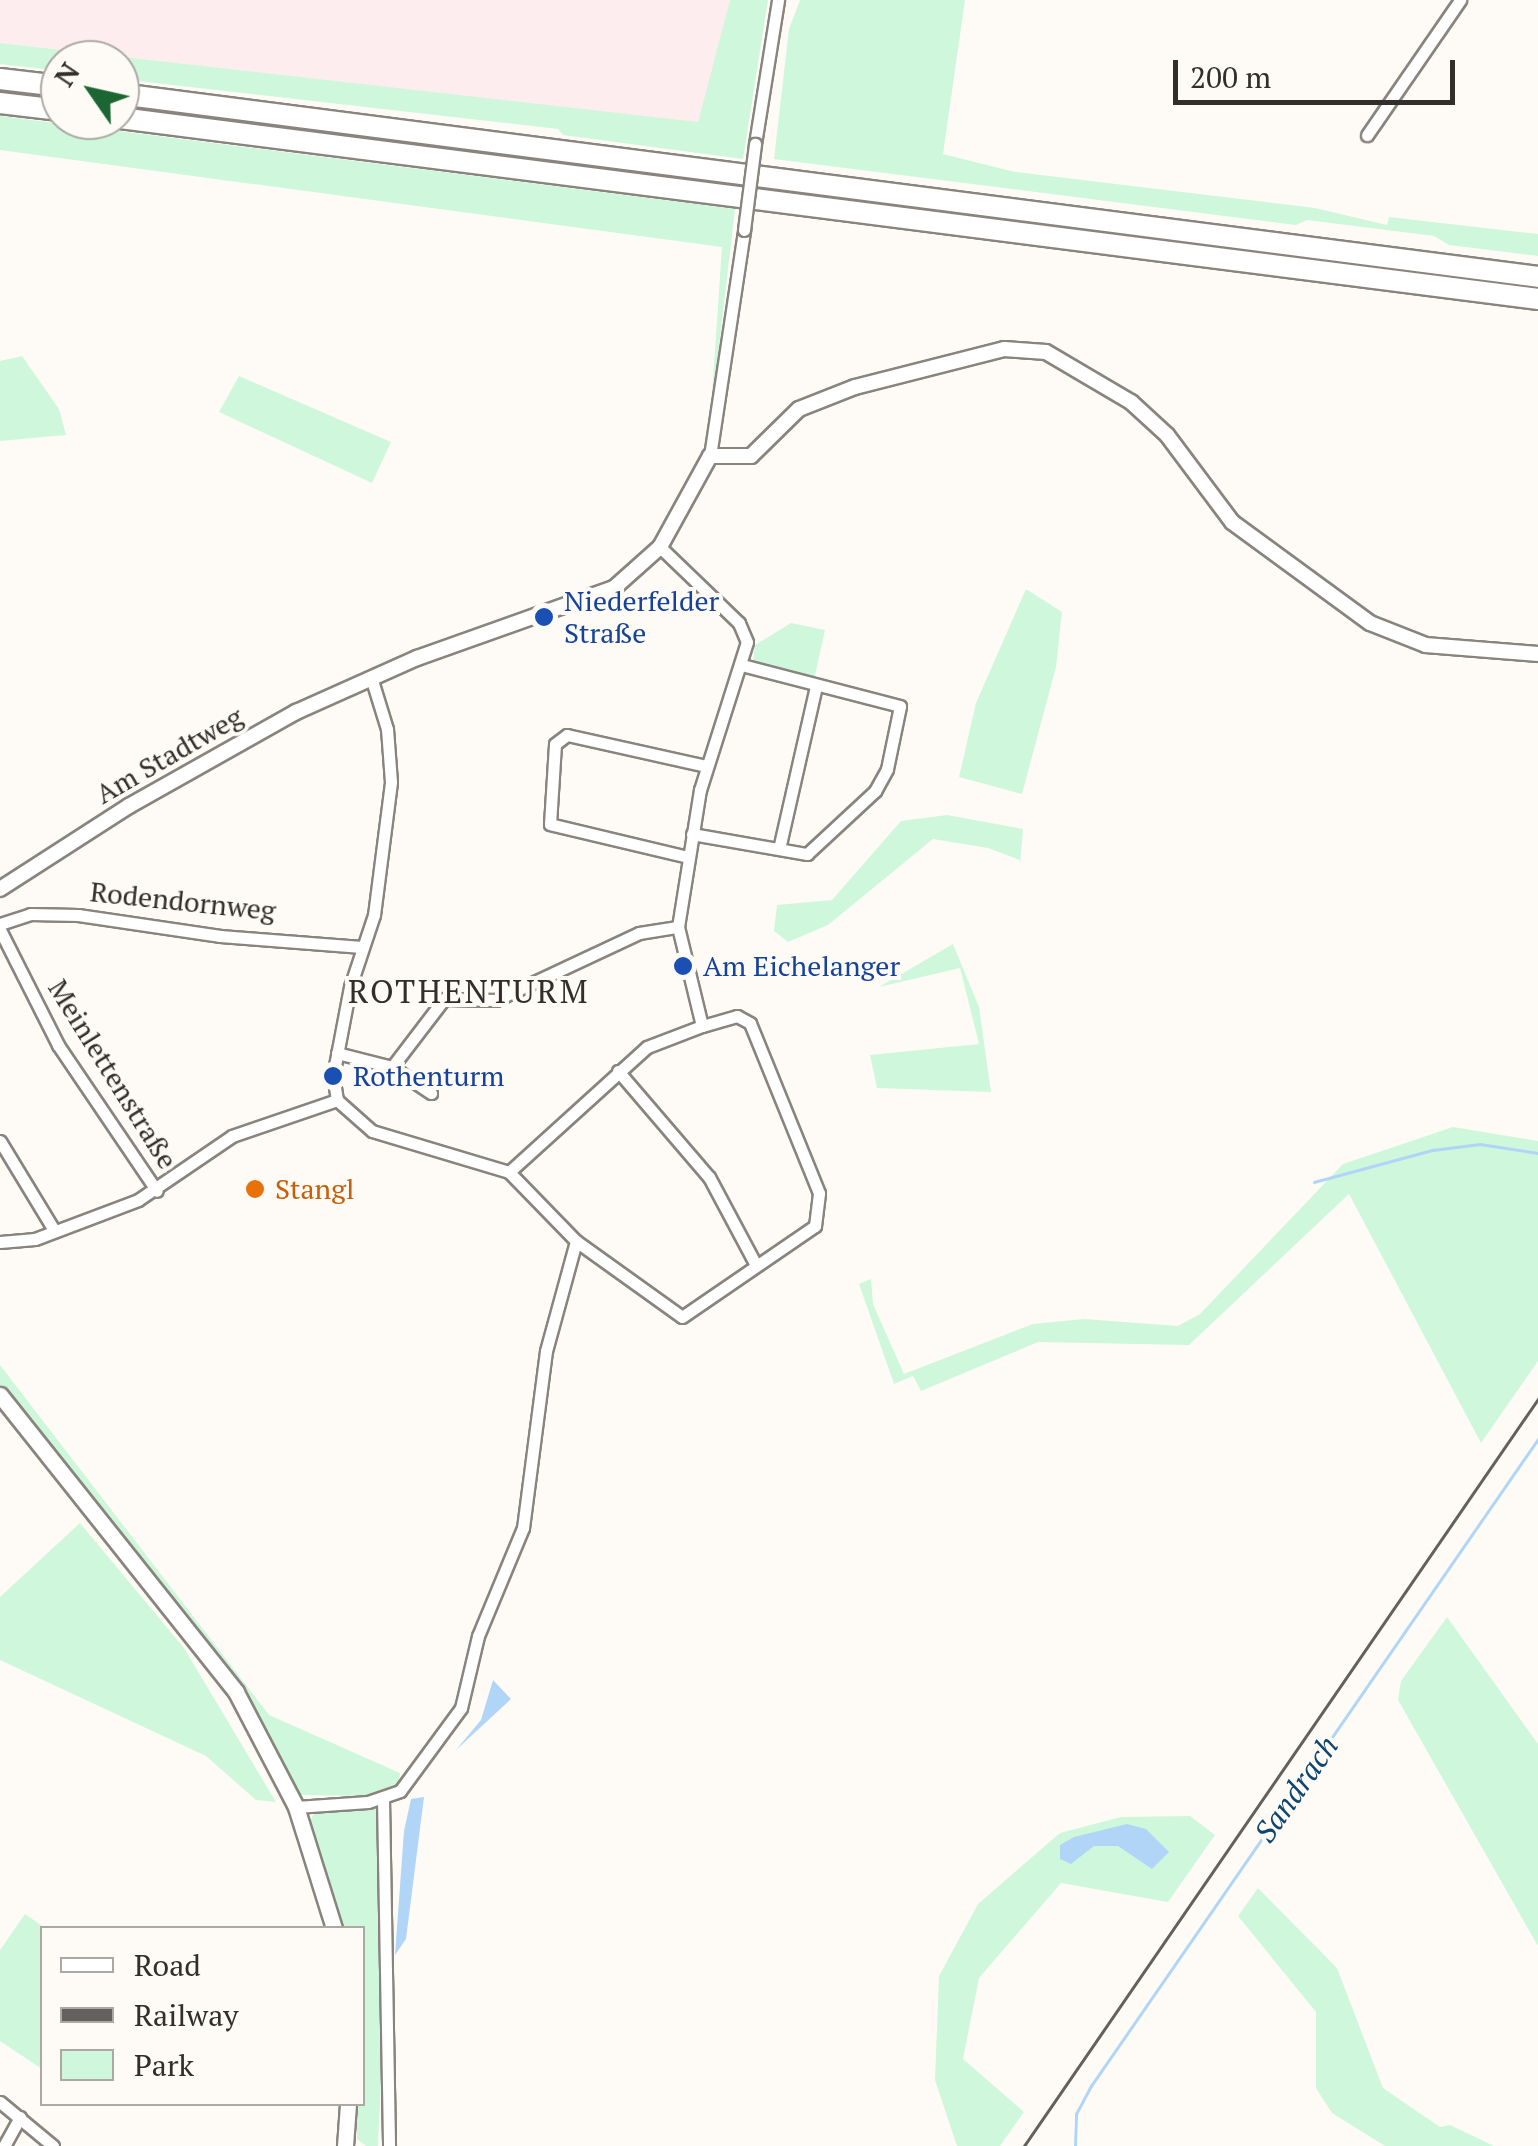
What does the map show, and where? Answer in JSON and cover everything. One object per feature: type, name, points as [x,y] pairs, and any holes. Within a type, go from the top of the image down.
[{"type":"highway","points":[[0,79],[40,84]]},
{"type":"highway","points":[[140,97],[1538,277]]},
{"type":"highway","points":[[0,102],[40,107]]},
{"type":"highway","points":[[140,121],[1538,300]]},
{"type":"main road","points":[[0,1395],[212,1656],[296,1807],[333,1926]]},
{"type":"main road","points":[[345,2146],[348,2106]]},
{"type":"street","points":[[509,1172],[656,1040],[737,1016],[750,1023],[820,1201],[808,1233],[756,1264],[682,1317],[576,1241],[509,1172],[372,1131],[337,1100],[337,1053],[362,947],[374,915],[391,778],[387,729],[371,677],[597,598],[660,546],[710,456],[778,0]]},
{"type":"street","points":[[1368,135],[1460,0]]},
{"type":"street","points":[[710,456],[745,458],[799,409],[882,378],[1004,348],[1033,348],[1144,412],[1232,522],[1370,623],[1426,645],[1538,654]]},
{"type":"street","points":[[660,546],[739,623],[747,642],[706,766],[678,927],[702,1026]]},
{"type":"street","points":[[692,834],[807,854],[874,791],[887,769],[900,706],[742,665]]},
{"type":"street","name":"Am Stadtweg","points":[[0,890],[222,752],[371,677]]},
{"type":"street","points":[[779,849],[816,686]]},
{"type":"street","points":[[688,857],[550,824],[555,744],[568,735],[706,766]]},
{"type":"street","name":"Rodendornweg","points":[[0,927],[30,914],[78,914],[220,936],[362,947]]},
{"type":"street","name":"Meinlettenstraße","points":[[0,927],[64,1054],[157,1190]]},
{"type":"street","points":[[392,1067],[435,1004],[471,996],[506,996],[638,933],[678,927]]},
{"type":"street","points":[[337,1053],[392,1067],[431,1092]]},
{"type":"street","points":[[618,1071],[702,1168],[756,1264]]},
{"type":"street","points":[[0,1242],[23,1242],[157,1190],[232,1136],[337,1100]]},
{"type":"street","points":[[0,1141],[54,1230]]},
{"type":"street","points":[[296,1807],[383,1800],[415,1778],[461,1708],[478,1636],[520,1541],[546,1351],[576,1241]]},
{"type":"street","points":[[383,1800],[389,2146]]},
{"type":"street","points":[[0,2102],[53,2146]]},
{"type":"street","points":[[4,2146],[20,2117]]},
{"type":"shaded area","points":[[0,0],[730,0],[698,123],[140,59],[140,40],[40,40],[40,48],[0,43]]},
{"type":"green space","points":[[730,0],[768,0],[743,159],[563,135],[558,129],[140,81],[140,59],[698,122]]},
{"type":"green space","points":[[800,0],[965,0],[943,154],[1015,172],[1315,208],[1387,225],[1389,217],[1538,234],[1538,256],[1449,245],[1434,236],[1307,220],[1296,225],[774,159],[789,29]]},
{"type":"green space","points":[[0,43],[40,48],[40,69],[0,64]]},
{"type":"green space","points":[[0,116],[40,121],[40,140],[140,140],[140,134],[735,209],[710,424],[722,247],[0,150]]},
{"type":"green space","points":[[22,356],[59,409],[66,435],[0,441],[0,361]]},
{"type":"green space","points":[[239,376],[391,442],[372,483],[219,412]]},
{"type":"green space","points":[[1026,589],[1062,612],[1056,667],[1022,794],[959,777],[976,703]]},
{"type":"green space","points":[[791,623],[825,630],[814,680],[753,661],[755,645]]},
{"type":"green space","points":[[947,815],[1023,829],[1020,866],[1020,860],[988,848],[933,839],[828,925],[788,942],[774,931],[777,905],[832,900],[901,821]]},
{"type":"green space","points":[[953,944],[979,1007],[991,1092],[877,1088],[870,1055],[979,1044],[960,968],[879,987]]},
{"type":"green space","points":[[1453,1127],[1538,1141],[1538,1361],[1481,1443],[1349,1194],[1189,1345],[1038,1342],[921,1391],[913,1376],[894,1384],[859,1284],[871,1279],[873,1304],[904,1374],[1033,1324],[1084,1319],[1178,1326],[1200,1314],[1343,1164]]},
{"type":"green space","points":[[0,1365],[269,1715],[400,1773],[398,1786],[370,1796],[300,1795],[233,1677],[0,1387]]},
{"type":"green space","points":[[80,1523],[184,1648],[276,1802],[256,1800],[206,1756],[0,1660],[0,1597]]},
{"type":"green space","points":[[1447,1617],[1538,1744],[1538,1946],[1398,1700],[1401,1681]]},
{"type":"green space","points":[[376,1807],[383,2037],[378,2146],[366,2146],[357,2139],[356,2106],[365,2106],[365,1926],[339,1926],[309,1823],[316,1809]]},
{"type":"green space","points":[[1190,1816],[1215,1835],[1168,1902],[1061,1883],[979,1978],[963,2059],[1024,2112],[1000,2146],[957,2146],[935,2080],[939,1976],[978,1904],[1060,1833],[1121,1817]]},
{"type":"green space","points":[[1258,1888],[1337,1968],[1383,2088],[1440,2127],[1450,2125],[1494,2146],[1385,2146],[1332,2113],[1316,2088],[1316,2012],[1238,1916]]},
{"type":"green space","points":[[25,1914],[42,1926],[40,2068],[0,2041],[0,1950]]},
{"type":"water","points":[[493,1680],[511,1699],[456,1750],[481,1720]]},
{"type":"water","points":[[424,1797],[406,1939],[395,1955],[404,1831],[411,1799]]},
{"type":"water","points":[[1127,1824],[1146,1829],[1169,1852],[1152,1869],[1118,1846],[1094,1846],[1071,1864],[1060,1859],[1060,1845],[1074,1837]]},
{"type":"waterway","points":[[1314,1182],[1433,1150],[1480,1144],[1538,1153]]},
{"type":"waterway","name":"Sandrach","points":[[1075,2146],[1076,2114],[1091,2086],[1538,1439]]},
{"type":"railway","points":[[1024,2146],[1538,1399]]},
{"type":"place","name":"Niederfelder Straße","points":[[544,617]]},
{"type":"place","name":"Am Eichelanger","points":[[683,966]]},
{"type":"place","name":"Rothenturm","points":[[333,1076]]},
{"type":"place","name":"Stangl","points":[[255,1189]]},
{"type":"district","name":"ROTHENTURM","points":[[469,991]]}]
